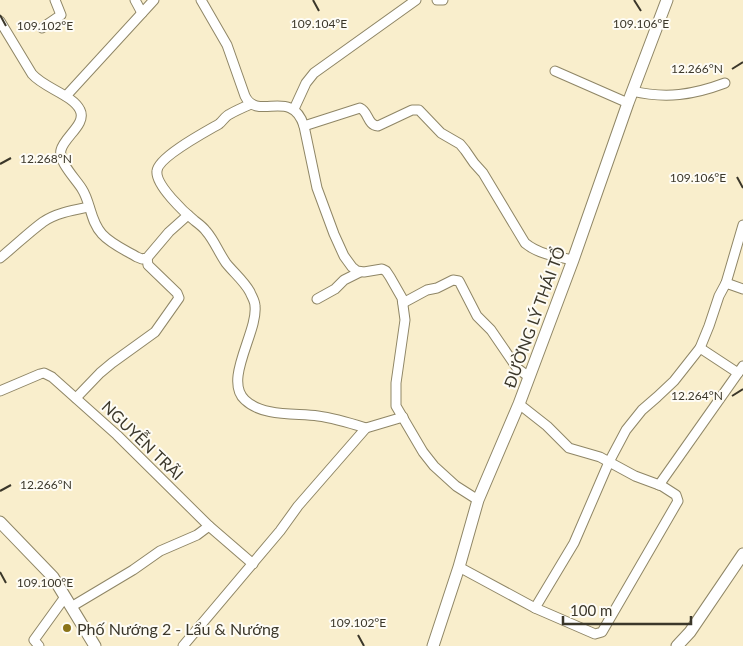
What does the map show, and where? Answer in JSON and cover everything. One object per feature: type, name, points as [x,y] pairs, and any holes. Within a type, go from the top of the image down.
[{"type":"street","points":[[42,28],[61,16],[55,0]]},
{"type":"street","points":[[135,0],[142,13]]},
{"type":"street","points":[[66,96],[154,0]]},
{"type":"street","points":[[201,0],[227,45],[245,96],[251,104]]},
{"type":"street","points":[[294,109],[306,84],[314,73],[416,0]]},
{"type":"street","points":[[437,0],[443,0]]},
{"type":"street","name":"ĐƯỜNG LÝ THÁI TỔ","points":[[433,646],[459,567],[478,500],[519,404],[573,260],[632,91],[667,0]]},
{"type":"street","points":[[0,20],[36,79],[66,96],[79,108],[81,118],[60,150],[60,157],[83,191],[97,228],[108,240],[137,257],[147,258],[169,232],[188,215]]},
{"type":"street","points":[[555,71],[628,103]]},
{"type":"street","points":[[632,91],[660,96],[680,95],[725,83]]},
{"type":"street","points":[[360,272],[348,263],[334,234],[317,188],[304,126],[301,117],[294,109],[251,104],[228,115],[220,123],[176,150],[158,167],[156,171],[157,176],[170,197],[207,231],[226,262],[249,290],[255,303],[254,323],[238,378],[238,389],[246,400],[268,411],[342,420],[366,428]]},
{"type":"street","points":[[304,126],[360,108],[364,110],[371,124],[378,126],[412,110],[419,110],[440,133],[460,144],[465,150],[483,173],[525,243],[547,254],[573,260]]},
{"type":"street","points":[[0,258],[44,222],[57,215],[89,207]]},
{"type":"street","points":[[534,608],[574,543],[609,462],[626,430],[632,421],[674,381],[700,348],[719,296],[726,283],[743,225]]},
{"type":"street","points":[[76,398],[112,362],[155,332],[178,298],[177,293],[148,265],[147,258]]},
{"type":"street","points":[[317,299],[336,289],[344,280],[360,272],[382,269],[386,271],[399,292],[405,320],[396,383],[396,406],[423,452],[434,466],[456,486],[478,500]]},
{"type":"street","points":[[403,304],[426,290],[437,288],[453,280],[459,281],[477,316],[491,330],[517,368],[528,377]]},
{"type":"street","points":[[726,283],[743,288]]},
{"type":"street","points":[[659,484],[740,369],[700,348]]},
{"type":"street","name":"NGUYỄN TRÃI","points":[[0,391],[40,374],[52,377],[118,435],[209,526],[253,564]]},
{"type":"street","points":[[459,567],[534,608],[595,634],[602,632],[678,501],[676,495],[659,484],[635,476],[600,457],[569,448],[547,426],[519,404]]},
{"type":"street","points":[[183,646],[253,564],[298,506],[366,428],[403,417]]},
{"type":"street","points":[[0,522],[53,576],[95,646]]},
{"type":"street","points":[[39,646],[34,640],[68,602],[133,570],[160,551],[197,535],[209,526]]},
{"type":"street","points":[[678,646],[743,554]]},
{"type":"place","name":"Phố Nướng 2 - Lẩu & Nướng","points":[[67,628]]}]
